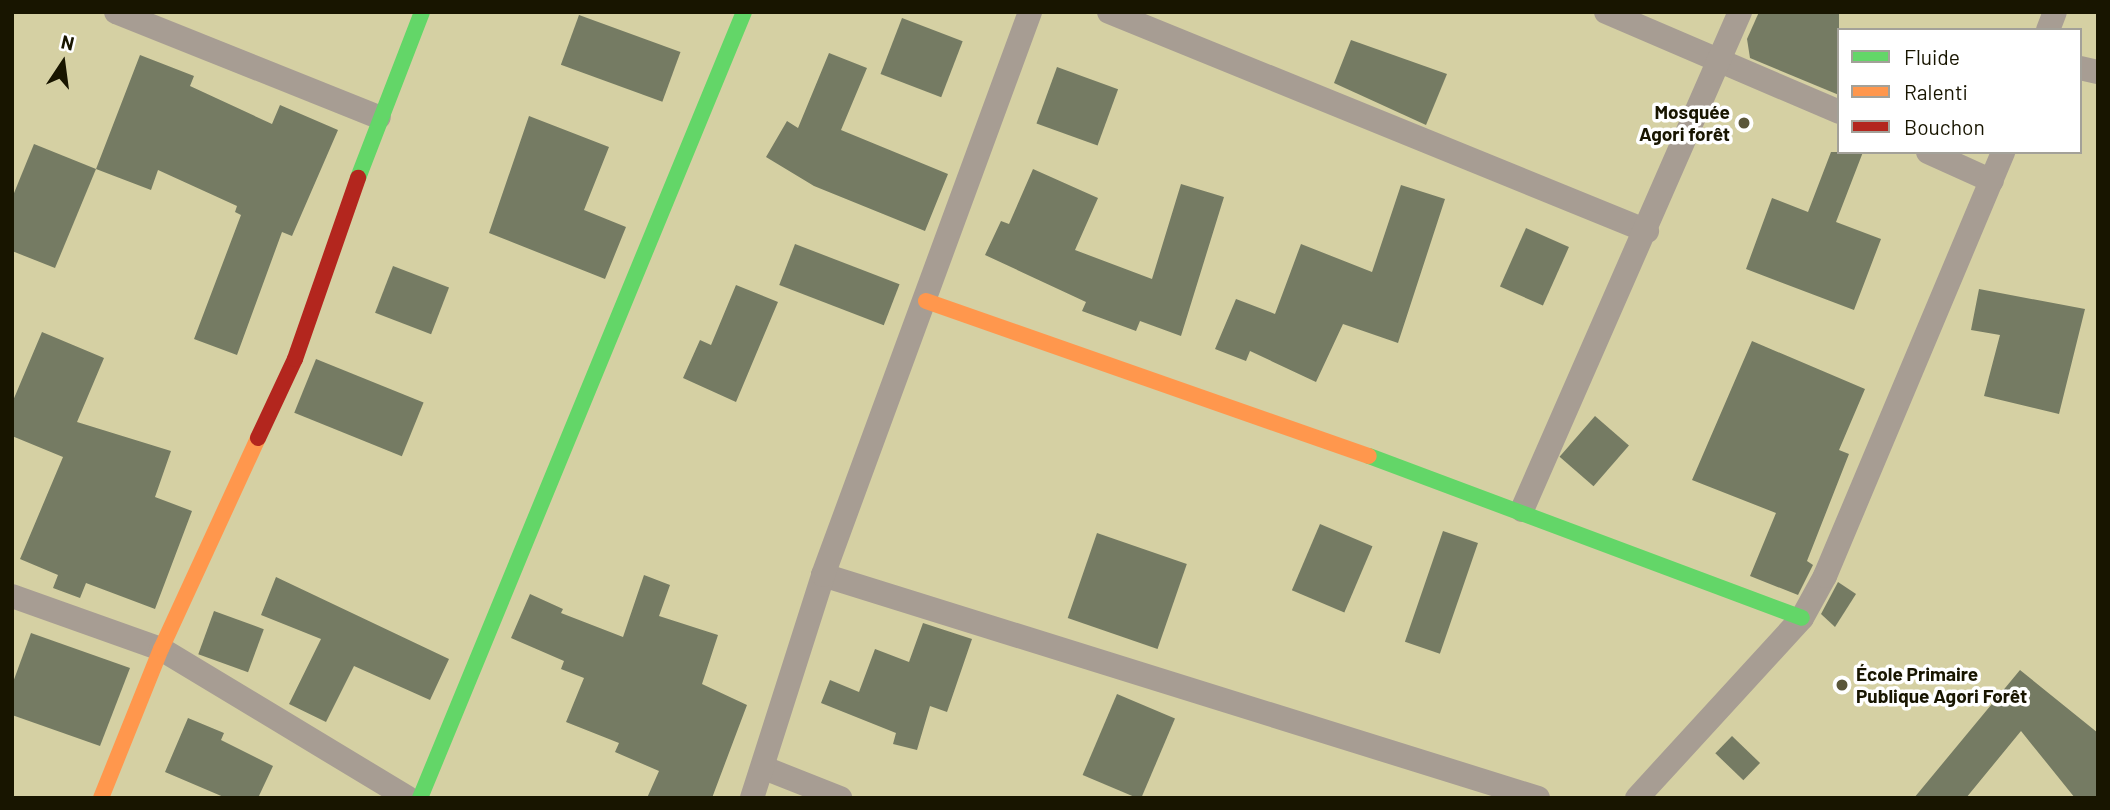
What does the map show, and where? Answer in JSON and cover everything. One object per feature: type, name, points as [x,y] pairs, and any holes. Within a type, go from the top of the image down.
[{"type":"street","points":[[116,12],[379,117]]},
{"type":"street","points":[[101,798],[160,649],[295,359],[379,117],[422,12]]},
{"type":"street","points":[[420,798],[744,12]]},
{"type":"street","points":[[752,798],[764,768],[823,575],[926,301],[1030,12]]},
{"type":"street","points":[[1109,12],[1647,231]]},
{"type":"street","points":[[1606,12],[1837,111]]},
{"type":"street","points":[[1522,510],[1647,231],[1740,12]]},
{"type":"street","points":[[1932,154],[1992,181]]},
{"type":"street","points":[[1637,798],[1802,618],[1825,576],[2002,154]]},
{"type":"street","points":[[926,301],[1522,510],[1802,618]]},
{"type":"street","points":[[823,575],[1538,798]]},
{"type":"street","points":[[12,596],[160,649],[408,798]]},
{"type":"street","points":[[764,768],[840,798]]},
{"type":"building","points":[[1759,12],[1839,12],[1837,94],[1750,58],[1747,39]]},
{"type":"building","points":[[579,15],[680,52],[662,102],[561,65]]},
{"type":"building","points":[[902,18],[963,41],[941,97],[880,74]]},
{"type":"building","points":[[1351,40],[1447,74],[1426,125],[1334,83]]},
{"type":"building","points":[[829,53],[867,68],[841,130],[948,174],[925,231],[814,186],[766,157],[787,121],[798,128]]},
{"type":"building","points":[[140,55],[194,76],[190,86],[272,124],[280,105],[338,130],[292,236],[282,232],[237,355],[194,339],[241,215],[235,212],[237,206],[158,170],[151,190],[96,169]]},
{"type":"building","points":[[1057,67],[1118,89],[1098,146],[1036,123]]},
{"type":"building","points":[[529,116],[609,147],[584,210],[626,227],[605,279],[489,233]]},
{"type":"building","points":[[34,144],[96,169],[55,268],[12,251],[12,198]]},
{"type":"building","points":[[1831,152],[1862,154],[1836,222],[1881,239],[1854,310],[1746,269],[1772,198],[1808,212]]},
{"type":"building","points":[[1033,169],[1098,198],[1075,250],[1152,279],[1181,184],[1224,197],[1181,336],[1140,321],[1136,331],[1082,311],[1086,302],[985,255],[1001,221],[1009,224]]},
{"type":"building","points":[[1401,185],[1445,199],[1398,343],[1343,324],[1316,382],[1250,351],[1246,361],[1215,349],[1236,299],[1275,314],[1301,244],[1372,272]]},
{"type":"building","points":[[1526,228],[1569,247],[1543,306],[1500,286]]},
{"type":"building","points":[[795,244],[900,284],[884,325],[779,285]]},
{"type":"building","points":[[393,266],[449,288],[431,334],[375,313]]},
{"type":"building","points":[[736,285],[778,302],[736,402],[683,378],[700,340],[711,345]]},
{"type":"building","points":[[1979,289],[2085,309],[2059,414],[1984,396],[2000,335],[1971,330]]},
{"type":"building","points":[[42,332],[104,358],[77,422],[171,451],[155,497],[192,511],[155,609],[86,583],[80,598],[53,588],[58,575],[20,559],[63,457],[12,436],[12,403]]},
{"type":"building","points":[[1752,341],[1865,389],[1839,450],[1849,454],[1807,561],[1813,565],[1798,595],[1750,576],[1776,513],[1692,480]]},
{"type":"building","points":[[316,359],[424,402],[402,456],[294,413]]},
{"type":"building","points":[[1595,416],[1629,446],[1594,486],[1560,457]]},
{"type":"building","points":[[1320,524],[1372,546],[1344,613],[1292,590]]},
{"type":"building","points":[[1443,531],[1478,543],[1440,654],[1405,642]]},
{"type":"building","points":[[1097,533],[1187,564],[1158,649],[1068,618]]},
{"type":"building","points":[[644,575],[670,585],[659,616],[718,635],[702,684],[747,705],[712,798],[647,798],[659,771],[615,752],[619,743],[566,722],[584,678],[561,669],[564,661],[511,638],[530,594],[563,609],[561,613],[623,637]]},
{"type":"building","points":[[276,577],[449,659],[430,700],[354,666],[326,722],[289,704],[321,639],[261,615]]},
{"type":"building","points":[[1838,582],[1856,594],[1835,627],[1821,614]]},
{"type":"building","points":[[214,611],[264,629],[248,672],[198,654]]},
{"type":"building","points":[[923,623],[972,639],[947,712],[930,706],[917,750],[893,744],[896,733],[821,703],[830,680],[859,692],[875,649],[909,662]]},
{"type":"building","points":[[31,633],[130,668],[100,746],[12,715],[12,685]]},
{"type":"building","points":[[2020,670],[2098,733],[2098,798],[2075,798],[2021,731],[1966,798],[1914,798]]},
{"type":"building","points":[[1117,694],[1175,719],[1141,798],[1083,775]]},
{"type":"building","points":[[188,718],[224,733],[221,740],[273,766],[258,798],[226,798],[165,772]]},
{"type":"building","points":[[1732,736],[1760,763],[1743,780],[1715,753]]},
{"type":"traffic: fast","points":[[358,178],[422,12]]},
{"type":"traffic: fast","points":[[420,798],[744,12]]},
{"type":"traffic: fast","points":[[1369,456],[1802,618]]},
{"type":"traffic: slow","points":[[926,301],[1369,456]]},
{"type":"traffic: slow","points":[[101,798],[161,649],[258,438]]},
{"type":"traffic: jam","points":[[258,438],[295,359],[358,178]]},
{"type":"place","name":"Mosquée Agori forêt","points":[[1744,123]]},
{"type":"place","name":"École Primaire Publique Agori Forêt","points":[[1842,685]]}]
